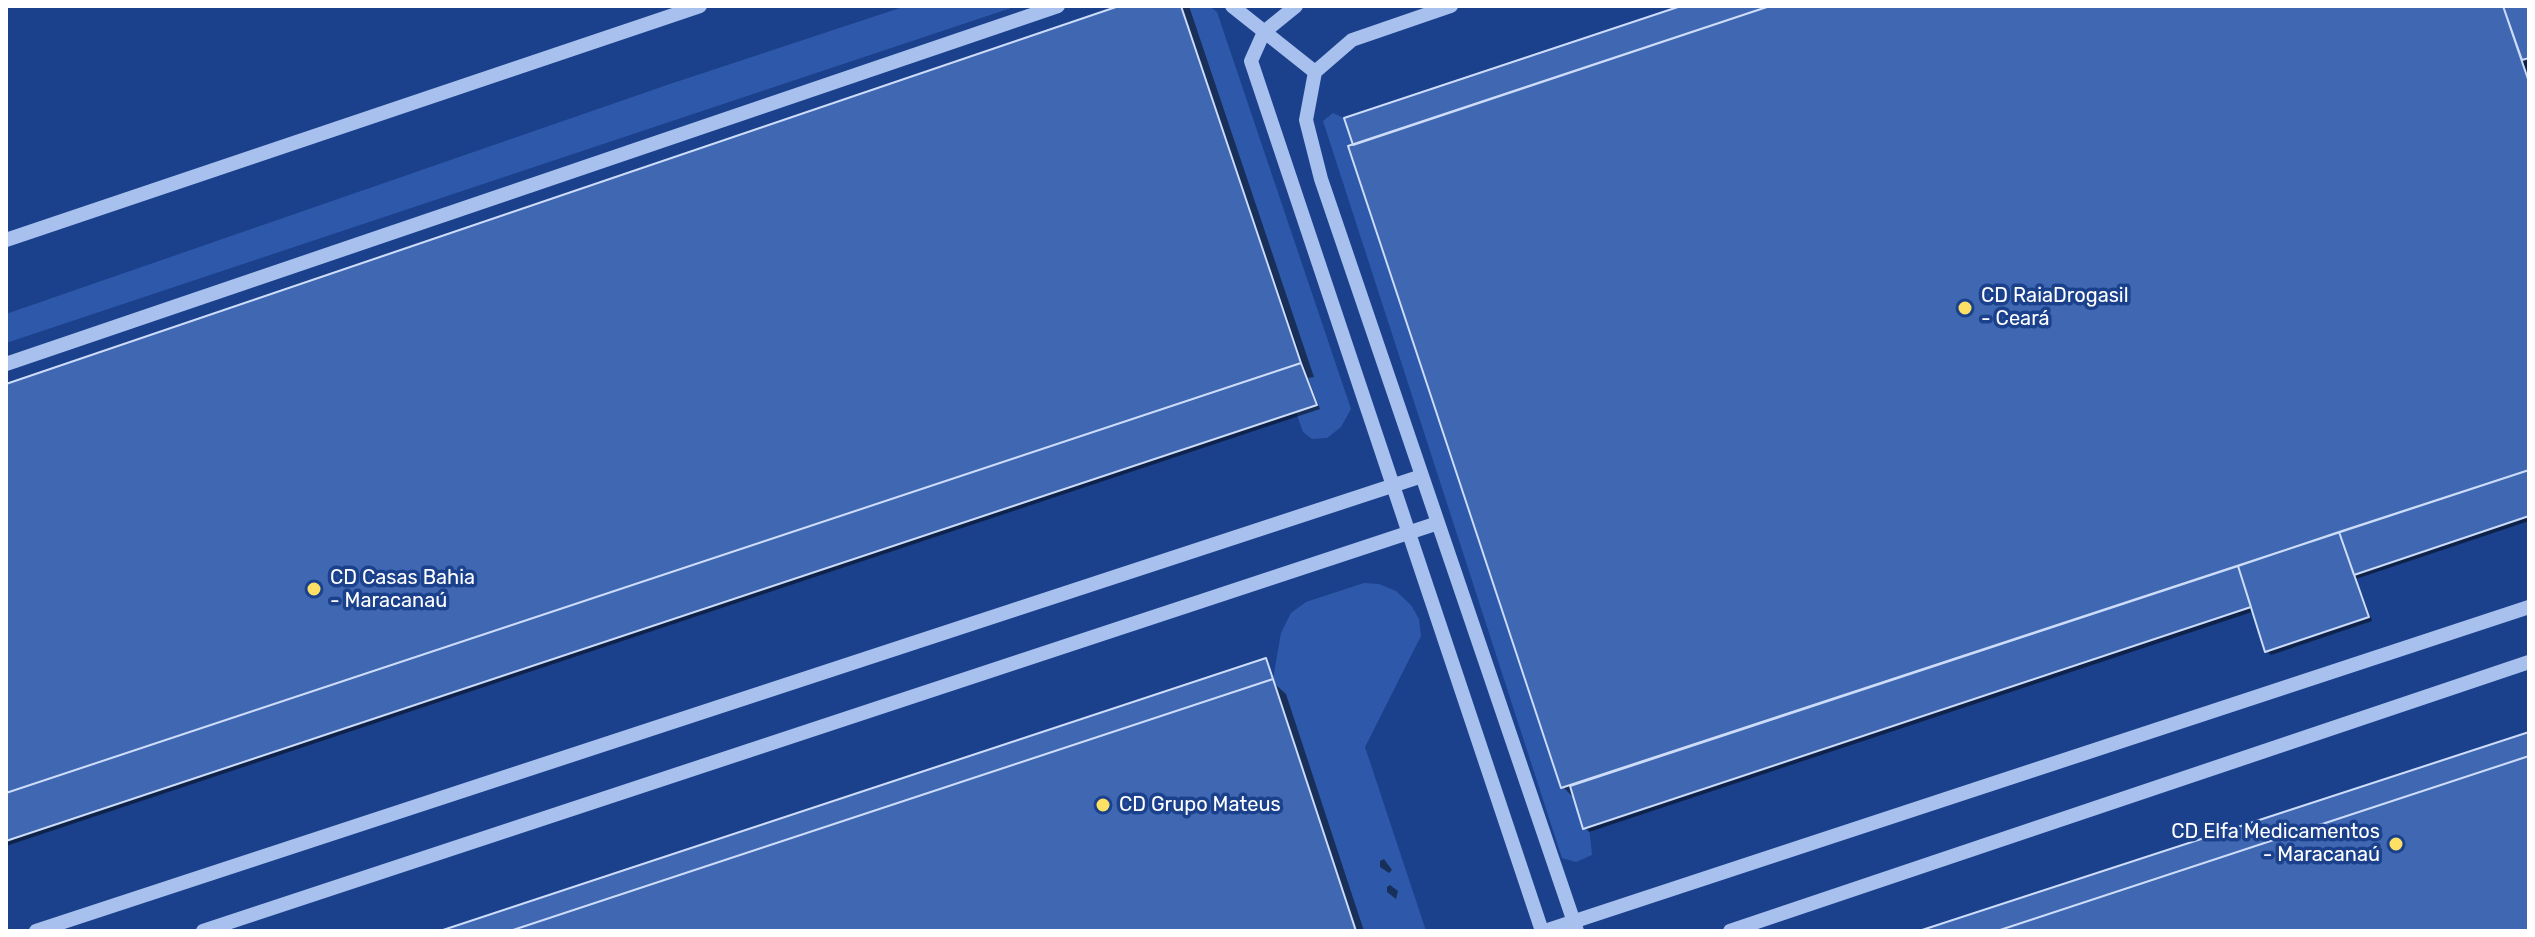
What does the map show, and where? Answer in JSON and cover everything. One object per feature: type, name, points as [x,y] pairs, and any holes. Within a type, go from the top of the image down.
[{"type":"lane","points":[[6,240],[700,6]]},
{"type":"lane","points":[[6,364],[1058,6]]},
{"type":"lane","points":[[1232,6],[1315,72]]},
{"type":"lane","points":[[1296,6],[1264,32],[1251,61],[1544,931],[1575,926],[2529,607]]},
{"type":"lane","points":[[1451,6],[1352,40],[1315,72],[1306,120],[1321,179],[1575,926]]},
{"type":"lane","points":[[36,931],[1422,476]]},
{"type":"lane","points":[[203,931],[1438,523]]},
{"type":"lane","points":[[1730,931],[2529,662]]},
{"type":"shaded area","points":[[906,6],[1017,6],[6,343],[6,314],[667,85]]},
{"type":"shaded area","points":[[1181,6],[1209,6],[1217,12],[1351,409],[1341,427],[1327,438],[1312,439],[1303,432],[1296,412],[1317,404]]},
{"type":"shaded area","points":[[1333,113],[1344,118],[1353,145],[1348,147],[1561,788],[1570,786],[1583,829],[1589,827],[1592,855],[1576,862],[1562,858],[1323,121]]},
{"type":"shaded area","points":[[1364,583],[1379,584],[1396,591],[1411,605],[1419,619],[1421,636],[1365,747],[1426,931],[1356,931],[1273,679],[1281,633],[1291,613],[1306,602]]},
{"type":"building","name":"CD Casas Bahia - Maracanaú","points":[[1119,6],[1181,6],[1301,363],[6,793],[6,384]]},
{"type":"building","points":[[1681,6],[1770,6],[1353,145],[1344,118]]},
{"type":"building","name":"CD RaiaDrogasil - Ceará","points":[[1770,6],[2503,6],[2529,82],[2529,470],[1561,788],[1348,146]]},
{"type":"building","points":[[2503,6],[2529,6],[2529,58],[2522,60]]},
{"type":"building","points":[[1301,363],[1317,405],[6,841],[6,793]]},
{"type":"building","points":[[2529,470],[2529,516],[2354,575],[2339,532]]},
{"type":"building","points":[[2339,532],[2369,617],[2265,652],[2238,566]]},
{"type":"building","points":[[2238,566],[2251,607],[1583,829],[1570,786]]},
{"type":"building","points":[[1266,658],[1273,679],[510,931],[440,931]]},
{"type":"building","name":"CD Grupo Mateus","points":[[1273,679],[1356,931],[510,931]]},
{"type":"building","points":[[2529,732],[2529,756],[1997,931],[1919,931]]},
{"type":"building","name":"CD Elfa Medicamentos - Maracanaú","points":[[2529,756],[2529,931],[1997,931]]},
{"type":"place","name":"CD RaiaDrogasil - Ceará","points":[[1965,308]]},
{"type":"place","name":"CD Casas Bahia - Maracanaú","points":[[314,589]]},
{"type":"place","name":"CD Grupo Mateus","points":[[1103,805]]},
{"type":"place","name":"CD Elfa Medicamentos - Maracanaú","points":[[2396,844]]}]
